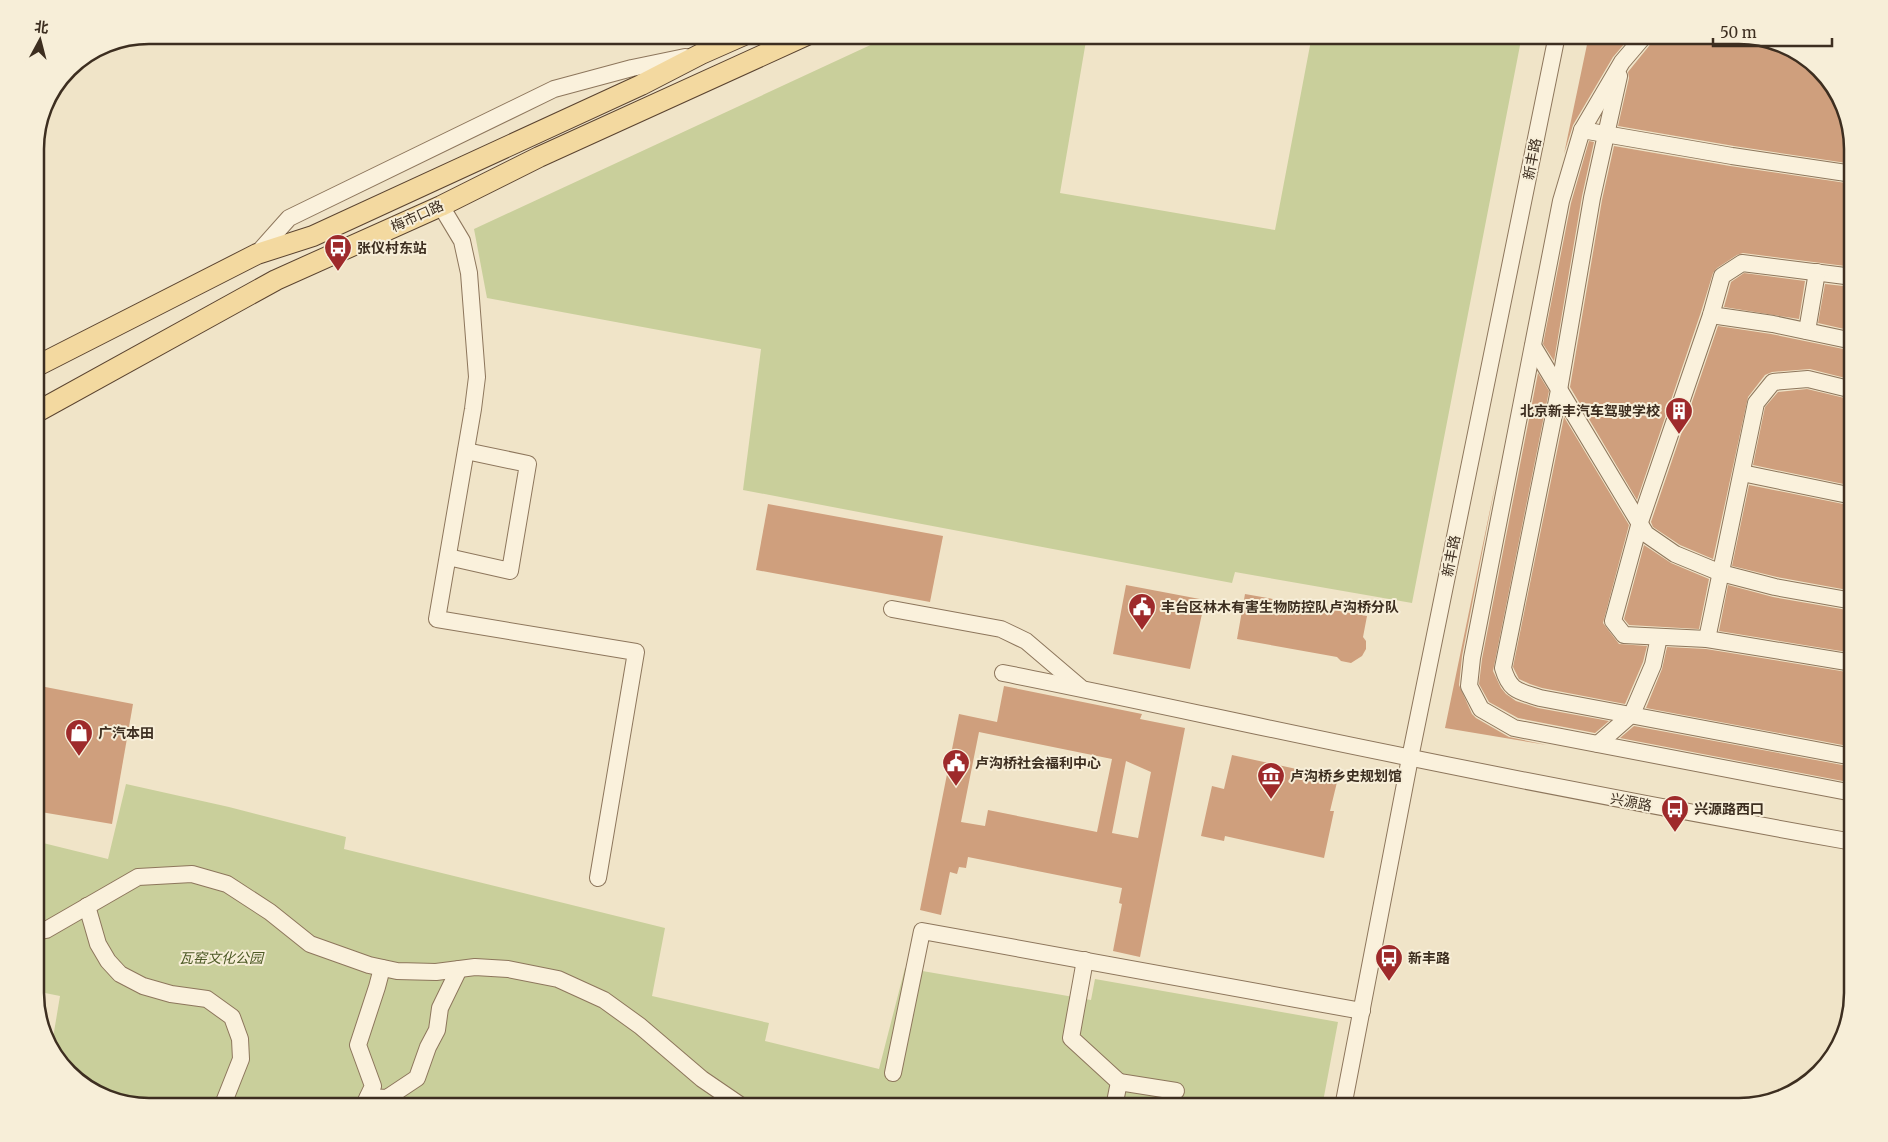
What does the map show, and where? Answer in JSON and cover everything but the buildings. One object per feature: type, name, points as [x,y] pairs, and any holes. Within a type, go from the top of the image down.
[{"type":"main road","name":"梅市口路","points":[[44,362],[257,254],[313,236],[641,85],[724,44]]},
{"type":"main road","name":"梅市口路","points":[[44,408],[276,280],[441,206],[539,157],[787,44]]},
{"type":"street","name":"新丰路","points":[[1345,1098],[1410,758],[1555,44]]},
{"type":"street","points":[[1637,44],[1622,62],[1582,130],[1561,200],[1472,658],[1469,686],[1480,709],[1514,728],[1844,791]]},
{"type":"street","points":[[257,254],[289,218],[554,89],[632,68],[701,54]]},
{"type":"street","points":[[1622,62],[1592,198],[1559,390],[1503,668],[1507,682],[1517,690],[1540,698],[1844,755]]},
{"type":"street","points":[[1582,130],[1732,156],[1844,173]]},
{"type":"street","points":[[441,206],[462,241],[469,273],[477,377],[437,619],[636,652],[598,878]]},
{"type":"street","points":[[1844,276],[1742,263],[1722,276],[1711,315],[1640,522],[1613,621],[1624,636],[1707,639],[1844,662]]},
{"type":"street","points":[[1807,331],[1817,272]]},
{"type":"street","points":[[1711,315],[1844,339]]},
{"type":"street","points":[[1533,346],[1646,534],[1675,554],[1721,573],[1775,587],[1844,599]]},
{"type":"street","points":[[1707,639],[1756,403],[1773,382],[1808,379],[1844,388]]},
{"type":"street","points":[[448,557],[510,571],[528,464],[466,451]]},
{"type":"street","points":[[1742,473],[1844,494]]},
{"type":"street","points":[[892,609],[1001,629],[1026,641],[1081,689]]},
{"type":"street","points":[[1598,744],[1632,714],[1653,666],[1658,637]]},
{"type":"street","name":"兴源路","points":[[1003,673],[1410,758],[1678,811],[1844,840]]},
{"type":"street","points":[[44,930],[138,877],[192,874],[226,884],[270,912],[310,944],[369,965],[397,971],[436,972],[475,967],[508,969],[558,978],[604,1000],[640,1026],[702,1079],[730,1098]]},
{"type":"street","points":[[87,906],[98,944],[108,961],[120,974],[143,986],[171,994],[207,999],[232,1017],[240,1039],[241,1059],[226,1098]]},
{"type":"street","points":[[893,1073],[922,931],[1362,1010]]},
{"type":"street","points":[[1085,960],[1072,1038],[1119,1082],[1176,1091]]},
{"type":"street","points":[[367,1098],[373,1086],[358,1045],[382,968]]},
{"type":"street","points":[[387,1098],[417,1078],[428,1047],[437,1030],[440,1008],[459,969]]},
{"type":"street","points":[[1116,1098],[1119,1082]]},
{"type":"green space","points":[[873,44],[1085,44],[1060,193],[1275,230],[1310,44],[1520,44],[1412,603],[1235,572],[1232,583],[743,490],[761,349],[487,298],[474,229]]},
{"type":"green space","name":"瓦窑文化公园","points":[[126,784],[229,807],[346,837],[344,849],[665,928],[652,996],[769,1023],[765,1041],[879,1069],[905,968],[1091,1000],[1095,979],[1338,1022],[1324,1098],[135,1097],[122,1095],[96,1084],[70,1062],[53,1036],[60,996],[44,993],[44,843],[108,859]]},
{"type":"place","name":"张仪村东站","points":[[338,272]]},
{"type":"place","name":"北京新丰汽车驾驶学校","points":[[1679,435]]},
{"type":"place","name":"丰台区林木有害生物防控队卢沟桥分队","points":[[1142,631]]},
{"type":"place","name":"广汽本田","points":[[79,757]]},
{"type":"place","name":"卢沟桥社会福利中心","points":[[956,787]]},
{"type":"place","name":"卢沟桥乡史规划馆","points":[[1271,800]]},
{"type":"place","name":"兴源路西口","points":[[1675,833]]},
{"type":"place","name":"新丰路","points":[[1389,982]]}]
